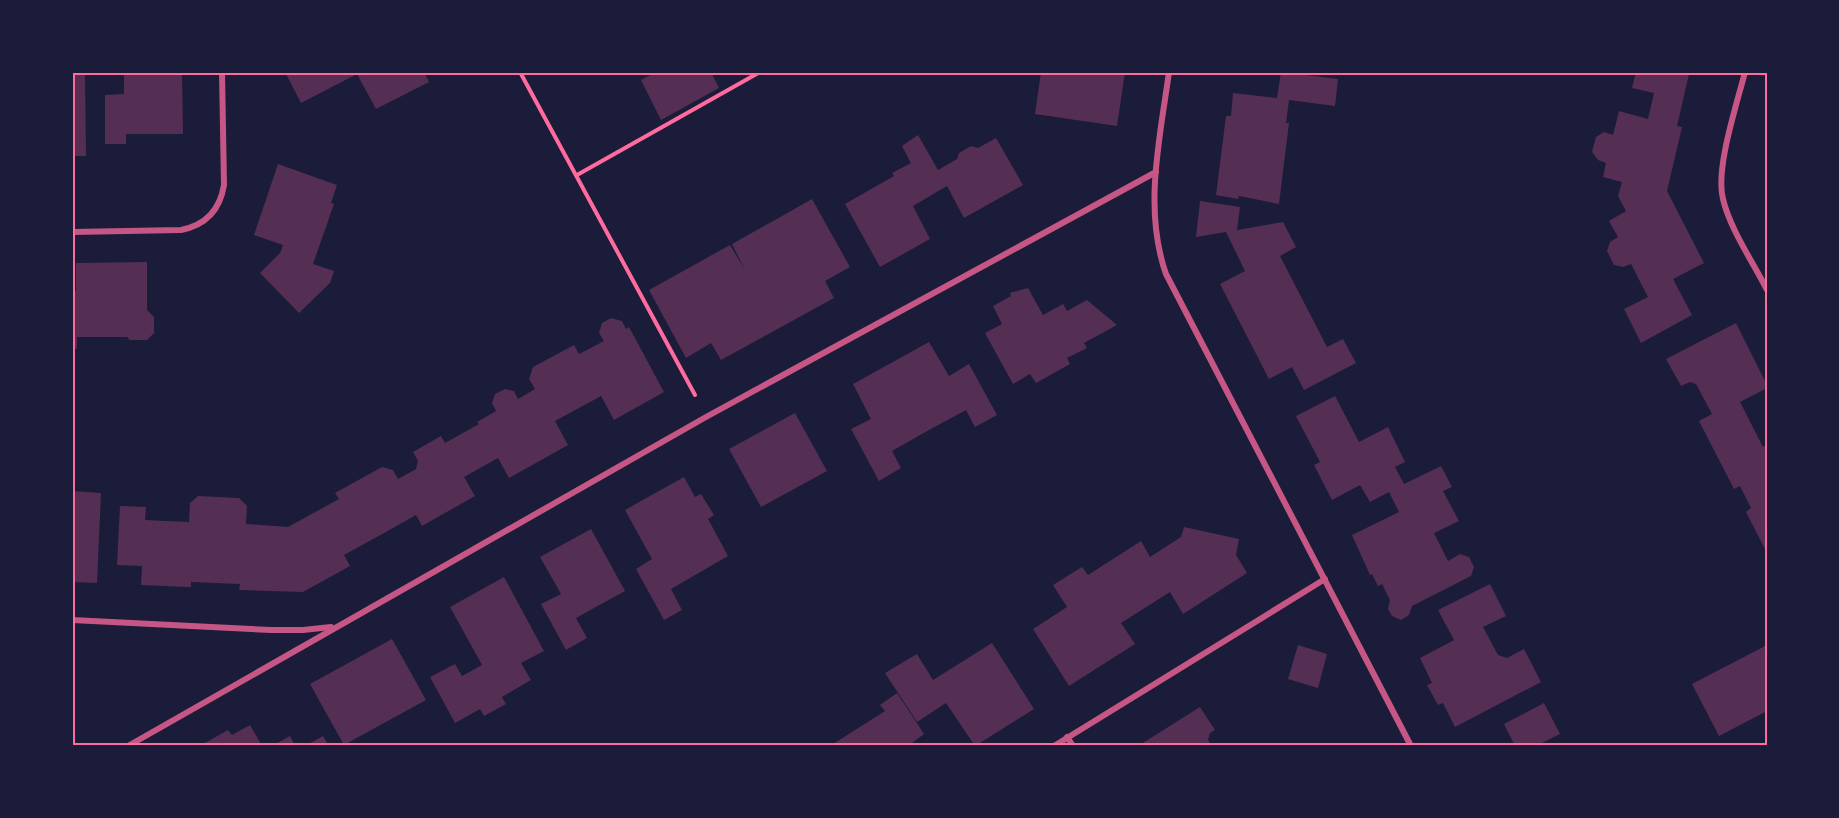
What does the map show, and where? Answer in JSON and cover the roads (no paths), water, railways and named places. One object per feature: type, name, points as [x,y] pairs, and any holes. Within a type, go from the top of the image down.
[{"type":"street","points":[[72,232],[181,230],[194,227],[210,216],[222,196],[224,185],[222,72]]},
{"type":"street","points":[[1169,72],[1154,196],[1155,233],[1166,274],[1411,746]]},
{"type":"street","points":[[1745,72],[1722,165],[1721,187],[1728,213],[1767,290]]},
{"type":"street","points":[[128,746],[706,417],[1156,171]]},
{"type":"street","points":[[1054,746],[1325,579]]},
{"type":"street","points":[[72,620],[271,630],[335,627]]},
{"type":"street","points":[[1067,737],[1073,746]]}]
